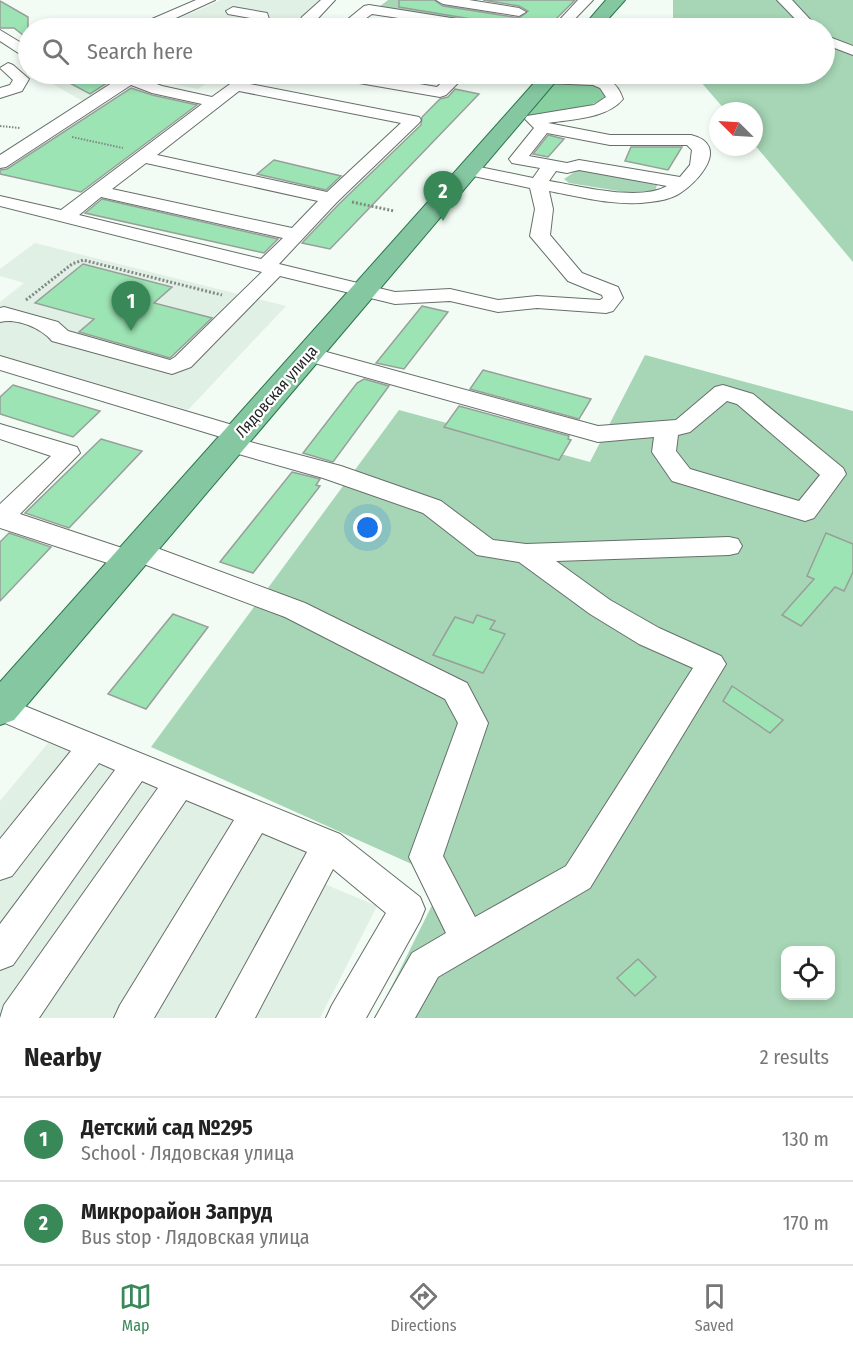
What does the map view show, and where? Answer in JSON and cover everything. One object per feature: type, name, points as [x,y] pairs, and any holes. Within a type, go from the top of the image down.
[{"type":"main road","points":[[600,18],[616,0]]},
{"type":"main road","name":"Лядовская улица","points":[[0,708],[470,170],[530,122],[547,84]]},
{"type":"street","points":[[173,0],[202,3]]},
{"type":"street","points":[[309,18],[328,0]]},
{"type":"street","points":[[443,0],[519,12]]},
{"type":"street","points":[[513,18],[531,0]]},
{"type":"street","points":[[569,18],[586,0]]},
{"type":"street","points":[[784,0],[805,18]]},
{"type":"street","points":[[167,18],[202,3]]},
{"type":"street","points":[[357,18],[375,5],[439,18]]},
{"type":"street","points":[[233,11],[262,16],[262,18]]},
{"type":"street","points":[[835,32],[853,35]]},
{"type":"street","points":[[0,34],[18,46]]},
{"type":"street","points":[[835,43],[853,51]]},
{"type":"street","points":[[4,69],[18,77]]},
{"type":"street","points":[[0,93],[16,88],[18,84]]},
{"type":"street","points":[[0,163],[115,84]]},
{"type":"street","points":[[145,84],[158,90],[215,102]]},
{"type":"street","points":[[64,217],[239,84]]},
{"type":"street","points":[[394,84],[440,92]]},
{"type":"street","points":[[2,315],[51,326],[60,336],[172,367],[183,362],[245,300],[296,235],[331,198],[448,84]]},
{"type":"street","points":[[530,122],[599,109],[615,99],[614,93],[606,84]]},
{"type":"street","points":[[236,86],[412,120]]},
{"type":"street","points":[[530,122],[518,159],[567,168],[579,165],[683,183]]},
{"type":"street","points":[[470,170],[605,195],[644,197],[664,195],[683,183],[695,173],[702,160],[700,148],[691,140],[610,140],[530,122]]},
{"type":"street","points":[[143,158],[331,198]]},
{"type":"street","points":[[538,183],[552,165]]},
{"type":"street","points":[[0,201],[395,297],[450,295],[498,306],[537,302],[606,307],[613,298],[611,291],[575,277],[540,236],[544,209],[538,183]]},
{"type":"street","points":[[98,191],[296,235]]},
{"type":"street","points":[[308,354],[598,434],[667,428],[682,427],[723,392],[746,399],[834,474],[805,512],[681,475],[664,452],[667,428]]},
{"type":"street","points":[[5,370],[234,439],[432,507],[486,548],[526,553],[729,546]]},
{"type":"street","points":[[0,431],[68,453],[0,518]]},
{"type":"street","points":[[0,518],[133,555],[295,610],[456,690],[473,723],[426,857],[468,940]]},
{"type":"street","points":[[394,1018],[424,965],[578,877],[711,664],[649,636],[600,607],[526,553]]},
{"type":"street","points":[[0,708],[328,845],[408,909],[345,1018]]},
{"type":"street","points":[[0,865],[93,747]]},
{"type":"street","points":[[0,953],[136,765]]},
{"type":"street","points":[[17,1018],[180,783]]},
{"type":"street","points":[[133,1018],[255,815]]},
{"type":"street","points":[[235,1018],[328,845]]},
{"type":"path","points":[[331,198],[394,211]]},
{"type":"path","points":[[2,315],[28,299],[72,264],[83,260],[245,300]]},
{"type":"shaded area","points":[[221,0],[322,0],[304,18],[180,18]]},
{"type":"shaded area","points":[[53,84],[114,84],[86,103]]},
{"type":"shaded area","points":[[173,84],[206,84],[198,89]]},
{"type":"shaded area","points":[[35,243],[286,306],[188,410],[0,355],[0,302],[24,283],[0,276],[0,269]]},
{"type":"shaded area","points":[[48,743],[315,853],[303,875],[377,906],[320,1018],[0,1018],[0,801]]},
{"type":"green space","points":[[388,0],[411,0],[497,13],[492,18],[448,18],[379,7]]},
{"type":"green space","points":[[673,0],[853,0],[853,262],[763,155],[763,102],[718,102],[703,84],[835,84],[835,18],[673,18]]},
{"type":"green space","points":[[552,84],[592,84],[608,89],[608,94],[600,100],[581,109],[548,116],[528,116]]},
{"type":"green space","points":[[579,169],[657,185],[654,195],[643,195],[569,183],[564,179]]},
{"type":"green space","points":[[645,355],[853,411],[853,1018],[376,1018],[445,879],[151,747],[399,410],[590,462]]},
{"type":"building","points":[[399,0],[434,0],[443,6],[519,18],[465,18],[399,7]]},
{"type":"building","points":[[483,0],[575,0],[557,18],[519,18],[528,11],[519,6]]},
{"type":"building","points":[[0,1],[28,17],[18,18],[18,31],[14,28],[0,28]]},
{"type":"building","points":[[72,84],[105,84],[90,94]]},
{"type":"building","points":[[131,88],[197,105],[81,192],[0,174],[0,170],[7,169]]},
{"type":"building","points":[[455,89],[479,94],[330,249],[302,243],[421,125],[422,117],[440,99],[448,97]]},
{"type":"building","points":[[548,135],[564,139],[548,157],[533,154]]},
{"type":"building","points":[[631,147],[682,147],[668,170],[625,161]]},
{"type":"building","points":[[274,160],[341,176],[326,190],[257,174]]},
{"type":"building","points":[[102,199],[278,239],[264,253],[85,213]]},
{"type":"building","points":[[83,264],[172,287],[154,303],[212,318],[170,358],[79,332],[94,319],[35,303]]},
{"type":"building","points":[[422,306],[448,312],[404,369],[376,363]]},
{"type":"building","points":[[483,370],[591,399],[579,419],[470,389]]},
{"type":"building","points":[[364,379],[389,386],[333,462],[303,453],[357,383]]},
{"type":"building","points":[[13,385],[100,411],[73,437],[0,414],[0,397]]},
{"type":"building","points":[[459,406],[569,436],[568,439],[571,440],[559,460],[444,427]]},
{"type":"building","points":[[101,439],[142,451],[69,528],[25,513]]},
{"type":"building","points":[[292,472],[320,479],[316,485],[320,486],[253,573],[220,562]]},
{"type":"building","points":[[9,533],[51,547],[0,601],[0,542]]},
{"type":"building","points":[[826,533],[853,544],[853,572],[844,591],[835,587],[801,626],[782,615],[814,579],[807,576]]},
{"type":"building","points":[[173,614],[208,627],[146,709],[108,694]]},
{"type":"building","points":[[477,615],[495,621],[490,629],[505,634],[483,673],[433,655],[455,617],[473,623]]},
{"type":"building","points":[[732,686],[783,720],[770,733],[723,701]]},
{"type":"building","points":[[638,959],[656,977],[635,996],[617,978]]},
{"type":"place","name":"Микрорайон Запруд","points":[[443,221]]},
{"type":"place","name":"Детский сад №295","points":[[131,331]]}]
